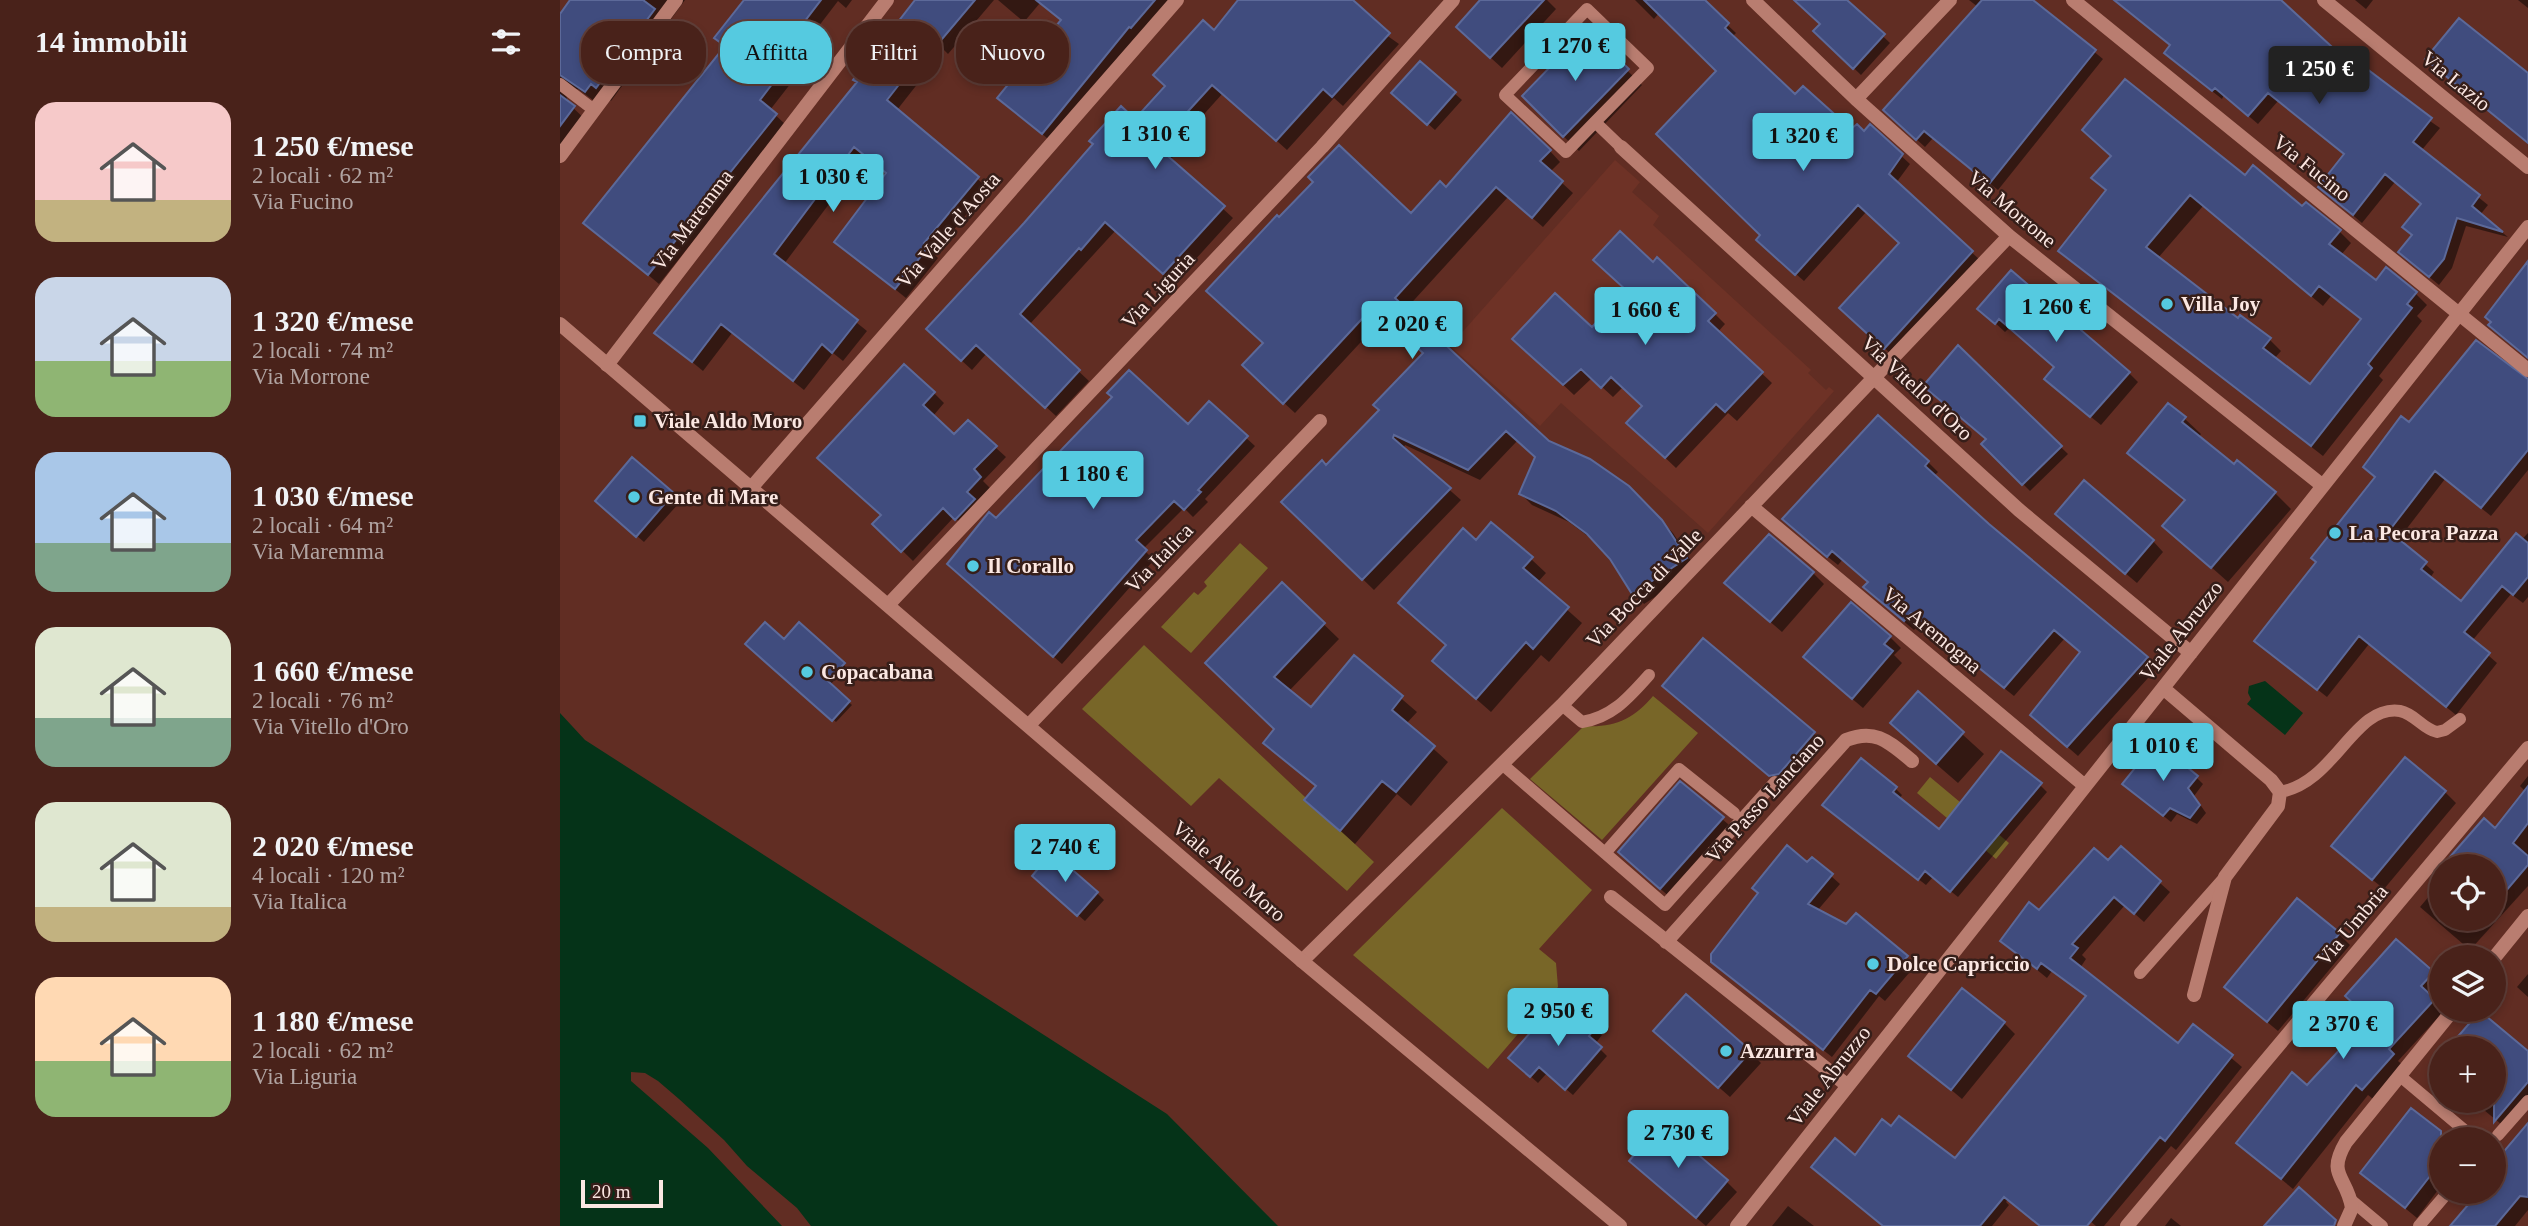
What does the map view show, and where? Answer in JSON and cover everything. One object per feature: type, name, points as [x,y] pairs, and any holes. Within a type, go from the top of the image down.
[{"type":"street","points":[[560,156],[676,0]]},
{"type":"street","name":"Via Maremma","points":[[607,365],[887,0]]},
{"type":"street","name":"Via Valle d'Aosta","points":[[751,488],[1177,0]]},
{"type":"street","name":"Via Liguria","points":[[889,604],[1322,147],[1453,0]]},
{"type":"street","name":"Via Morrone","points":[[1753,0],[1856,99],[2009,236],[2323,486]]},
{"type":"street","points":[[1856,99],[1950,0]]},
{"type":"street","name":"Via Fucino","points":[[2073,0],[2528,370]]},
{"type":"street","name":"Via Lazio","points":[[2324,0],[2528,167]]},
{"type":"street","name":"Via Vitello d'Oro","points":[[1621,147],[2019,510],[2191,653]]},
{"type":"street","name":"Viale Abruzzo","points":[[1737,1226],[2528,227]]},
{"type":"street","name":"Via Bocca di Valle","points":[[1302,961],[1562,705],[2009,236]]},
{"type":"street","name":"Viale Aldo Moro","points":[[560,324],[1302,961],[1620,1226]]},
{"type":"street","name":"Via Italica","points":[[1029,725],[1320,421]]},
{"type":"street","name":"Via Aremogna","points":[[1751,506],[2085,786]]},
{"type":"street","points":[[2163,688],[2271,780],[2280,792],[2278,806],[2225,877],[2194,995]]},
{"type":"street","name":"Via Passo Lanciano","points":[[1666,942],[1846,740],[1864,734],[1880,736],[1912,761]]},
{"type":"street","name":"Via Umbria","points":[[2127,1226],[2528,748]]},
{"type":"street","points":[[1611,897],[1848,1086]]},
{"type":"street","points":[[2505,945],[2528,916]]},
{"type":"street","points":[[2344,1226],[2350,1215],[2351,1200],[2337,1174],[2338,1157],[2346,1142],[2443,1022]]},
{"type":"lane","points":[[1587,9],[1648,68],[1595,122],[1566,152],[1505,95],[1587,9]]},
{"type":"lane","points":[[560,84],[594,110]]},
{"type":"lane","points":[[1595,122],[1621,147]]},
{"type":"lane","points":[[1562,705],[1582,722],[1604,717],[1627,700],[1649,675]]},
{"type":"lane","points":[[2280,792],[2296,790],[2310,782],[2360,727],[2378,714],[2404,712],[2437,732],[2445,730],[2460,719]]},
{"type":"lane","points":[[1502,764],[1665,905],[1774,782]]},
{"type":"lane","points":[[1605,853],[1679,769],[1734,813]]},
{"type":"lane","points":[[2140,973],[2225,877]]},
{"type":"lane","points":[[2400,1076],[2461,1127]]},
{"type":"lane","points":[[2505,1127],[2528,1101]]},
{"type":"lane","points":[[2351,1200],[2382,1226]]},
{"type":"lane","points":[[2419,1226],[2438,1204]]},
{"type":"shaded area","points":[[1615,160],[1640,182],[1632,192],[1659,216],[1653,225],[1811,370],[1808,373],[1826,390],[1829,387],[1834,391],[1708,533],[1561,403],[1540,426],[1450,346]]},
{"type":"shaded area","points":[[1240,543],[1268,568],[1191,653],[1161,627],[1194,592],[1198,595],[1207,586],[1204,582]]},
{"type":"shaded area","points":[[1144,645],[1374,862],[1347,891],[1219,778],[1191,806],[1082,709]]},
{"type":"shaded area","points":[[2265,681],[2303,713],[2285,735],[2247,704],[2251,699],[2249,686]]},
{"type":"shaded area","points":[[1653,696],[1698,733],[1602,840],[1530,779],[1584,726],[1605,725],[1623,720],[1638,711]]},
{"type":"shaded area","points":[[560,713],[585,740],[1167,1114],[1278,1226],[560,1226]]},
{"type":"shaded area","points":[[1930,777],[2009,843],[1996,859],[1917,793]]},
{"type":"shaded area","points":[[1502,808],[1592,890],[1539,949],[1556,963],[1558,987],[1488,1069],[1353,955]]},
{"type":"pier","points":[[631,1072],[645,1073],[658,1081],[724,1140],[747,1166],[797,1208],[811,1226],[782,1226],[708,1148],[631,1081]]},
{"type":"building","points":[[570,0],[643,0],[655,9],[646,21],[581,21],[581,84],[591,84],[585,92],[560,75],[560,14]]},
{"type":"building","points":[[744,0],[821,0],[805,21],[727,21]]},
{"type":"building","points":[[915,0],[975,0],[942,39],[942,21],[899,21]]},
{"type":"building","points":[[1036,0],[1155,0],[1131,28],[1129,27],[1042,134],[997,98],[1008,84],[1069,84],[1069,21],[1061,20]]},
{"type":"building","points":[[1238,0],[1353,0],[1390,33],[1332,97],[1323,89],[1276,141],[1212,85],[1160,142],[1164,146],[1161,150],[1225,206],[1163,274],[1105,222],[1020,314],[1080,370],[1045,408],[976,345],[961,361],[926,329],[1024,223],[1093,144],[1089,141],[1121,106],[1135,119],[1165,86],[1153,75],[1203,20],[1214,30]]},
{"type":"building","points":[[1480,0],[1544,0],[1490,58],[1456,27]]},
{"type":"building","points":[[1644,0],[1705,0],[1729,23],[1725,28],[1795,94],[1803,86],[1851,129],[1857,124],[1864,131],[1870,124],[1903,154],[1889,174],[1973,251],[1884,349],[1839,308],[1899,243],[1858,205],[1795,275],[1756,240],[1760,235],[1656,134],[1716,71]]},
{"type":"building","points":[[1794,0],[1847,0],[1885,34],[1853,69],[1813,31],[1820,24]]},
{"type":"building","points":[[1982,0],[2033,0],[2096,50],[1989,184],[1924,131],[1916,140],[1883,110]]},
{"type":"building","points":[[2114,0],[2281,0],[2344,58],[2347,54],[2432,118],[2413,142],[2480,195],[2472,206],[2503,232],[2457,218],[2444,259],[2429,277],[2398,252],[2412,235],[2402,227],[2421,204],[2385,174],[2353,215],[2318,187],[2344,154],[2268,93],[2248,116],[2215,88],[2212,91],[2164,53],[2170,45]]},
{"type":"building","points":[[2459,18],[2528,73],[2528,143],[2425,59]]},
{"type":"building","points":[[1587,29],[1629,69],[1563,137],[1522,96]]},
{"type":"building","points":[[720,30],[720,42],[714,38]]},
{"type":"building","points":[[720,52],[720,84],[772,84],[760,100],[777,114],[648,275],[583,223],[695,84],[706,84],[706,70]]},
{"type":"building","points":[[1420,61],[1456,92],[1427,125],[1391,93]]},
{"type":"building","points":[[2125,79],[2245,175],[2253,165],[2302,206],[2306,202],[2341,230],[2329,244],[2376,280],[2386,267],[2417,292],[2407,304],[2412,308],[2368,364],[2372,368],[2311,446],[2058,251],[2106,190],[2091,178],[2111,156],[2082,130]],"holes":[[[2190,195],[2311,296],[2319,286],[2361,319],[2310,384],[2263,348],[2271,338],[2240,315],[2238,318],[2146,247]]]},
{"type":"building","points":[[855,84],[899,84],[887,100],[979,177],[924,243],[929,246],[895,289],[834,242],[886,173],[854,147],[774,254],[858,320],[832,353],[822,344],[793,381],[721,324],[692,362],[654,333]]},
{"type":"building","points":[[560,95],[575,106],[560,126]]},
{"type":"building","points":[[1511,112],[1551,150],[1540,161],[1563,181],[1532,218],[1496,187],[1395,298],[1549,441],[1590,459],[1629,486],[1662,520],[1687,558],[1632,594],[1610,559],[1587,534],[1556,511],[1519,494],[1535,457],[1506,431],[1468,470],[1394,435],[1393,438],[1451,488],[1362,580],[1281,502],[1322,460],[1326,465],[1379,410],[1373,405],[1423,353],[1373,307],[1283,404],[1242,365],[1263,343],[1206,291],[1277,215],[1279,217],[1313,182],[1308,177],[1339,145],[1411,213],[1440,181],[1446,187]]},
{"type":"building","points":[[1620,231],[1653,262],[1657,257],[1716,313],[1708,321],[1763,372],[1725,412],[1716,404],[1665,458],[1626,423],[1642,406],[1611,377],[1601,388],[1581,369],[1563,385],[1512,339],[1555,293],[1592,327],[1626,290],[1593,260]]},
{"type":"building","points":[[2528,261],[2528,358],[2488,325],[2491,322],[2485,317]]},
{"type":"building","points":[[2011,270],[2130,372],[2090,417],[2044,379],[2054,367],[1999,319],[1995,324],[1977,309]]},
{"type":"building","points":[[2476,340],[2528,379],[2528,450],[2481,508],[2435,471],[2389,531],[2427,562],[2421,569],[2461,601],[2516,533],[2528,543],[2528,577],[2513,595],[2502,586],[2464,632],[2490,653],[2446,707],[2359,636],[2317,690],[2254,641],[2316,562],[2311,558],[2375,477],[2363,467],[2401,416],[2409,422]]},
{"type":"building","points":[[1958,345],[2062,446],[2022,485],[1981,444],[1986,439],[1923,386]]},
{"type":"building","points":[[904,364],[935,392],[923,405],[954,434],[968,420],[997,446],[974,469],[981,477],[967,492],[975,499],[955,520],[943,508],[901,552],[872,524],[881,515],[817,458]]},
{"type":"building","points":[[1129,370],[1188,424],[1209,401],[1248,436],[1198,490],[1201,492],[1184,510],[1174,501],[1136,540],[1147,550],[1053,657],[947,564],[989,512],[996,518],[1112,397],[1107,393]]},
{"type":"building","points":[[2168,403],[2186,417],[2182,422],[2234,464],[2237,460],[2276,492],[2211,568],[2162,526],[2185,500],[2127,453]]},
{"type":"building","points":[[1878,415],[1929,461],[1925,466],[1989,524],[2148,657],[2067,747],[2030,715],[2080,652],[2054,630],[2004,688],[1911,613],[1904,621],[1863,587],[1868,582],[1832,551],[1827,557],[1782,519]]},
{"type":"building","name":"Gente di Mare","points":[[632,457],[674,493],[636,537],[595,501]]},
{"type":"building","points":[[2084,480],[2154,540],[2125,574],[2055,514]]},
{"type":"building","points":[[1491,522],[1533,557],[1523,568],[1569,607],[1533,649],[1526,642],[1476,699],[1432,661],[1446,645],[1398,603],[1463,528],[1476,540]]},
{"type":"building","points":[[1769,534],[1814,572],[1770,622],[1724,583]]},
{"type":"building","points":[[1282,582],[1325,623],[1274,677],[1311,707],[1354,655],[1403,696],[1392,710],[1435,746],[1396,792],[1382,781],[1340,831],[1304,800],[1316,786],[1263,743],[1274,729],[1205,663]]},
{"type":"building","points":[[1851,602],[1891,636],[1884,644],[1893,651],[1852,699],[1803,657]]},
{"type":"building","name":"Copacabana","points":[[765,622],[784,639],[799,622],[845,663],[828,681],[850,701],[832,721],[745,644]]},
{"type":"building","points":[[1703,638],[1815,732],[1779,774],[1769,776],[1662,686]]},
{"type":"building","points":[[1918,691],[1964,732],[1936,764],[1890,723]]},
{"type":"building","points":[[2156,742],[2198,776],[2188,788],[2200,805],[2190,818],[2170,808],[2163,816],[2122,784]]},
{"type":"building","points":[[2001,751],[2042,783],[1950,892],[1925,871],[1918,880],[1822,805],[1861,758],[1897,787],[1893,792],[1939,829]]},
{"type":"building","points":[[2405,757],[2446,791],[2372,880],[2331,846]]},
{"type":"building","points":[[1680,781],[1724,817],[1660,889],[1618,852]]},
{"type":"building","points":[[2528,786],[2528,823],[2513,843],[2528,856],[2528,865],[2506,891],[2506,854],[2452,854],[2484,818],[2495,828]]},
{"type":"building","points":[[1787,845],[1807,862],[1812,857],[1833,874],[1808,904],[1846,924],[1856,913],[1908,956],[1876,994],[1870,990],[1823,1050],[1711,962],[1711,954],[1758,893],[1752,888]]},
{"type":"building","points":[[2121,846],[2161,881],[2134,914],[2114,897],[2072,944],[2078,948],[2070,958],[2178,1043],[2193,1024],[2233,1055],[2165,1141],[2160,1137],[2087,1226],[2040,1226],[2004,1197],[1980,1226],[1883,1226],[1811,1167],[1835,1138],[1855,1155],[1882,1119],[1891,1126],[1899,1116],[1955,1158],[2086,996],[2041,963],[2037,969],[2000,941],[2029,902],[2039,910],[2094,848],[2108,860]]},
{"type":"building","points":[[1052,852],[1098,892],[1077,916],[1032,876]]},
{"type":"building","points":[[2297,898],[2340,933],[2267,1022],[2224,987]]},
{"type":"building","points":[[2396,939],[2429,968],[2429,977],[2421,986],[2429,993],[2429,1006],[2389,1049],[2394,1054],[2362,1090],[2356,1085],[2281,1179],[2236,1143],[2292,1072],[2307,1085],[2369,1018],[2345,996]]},
{"type":"building","points":[[1962,988],[2005,1022],[1951,1090],[1908,1056]]},
{"type":"building","points":[[1686,994],[1751,1051],[1718,1088],[1653,1031]]},
{"type":"building","points":[[1575,1008],[1596,1027],[1589,1036],[1602,1047],[1565,1090],[1539,1067],[1530,1077],[1508,1058],[1551,1009],[1565,1021]]},
{"type":"building","points":[[2470,1022],[2493,1022],[2528,1051],[2528,1082],[2506,1108],[2506,1036],[2458,1036]]},
{"type":"building","points":[[2411,1108],[2436,1127],[2429,1127],[2429,1177],[2405,1208],[2360,1173]]},
{"type":"building","points":[[2494,1113],[2502,1113],[2494,1122]]},
{"type":"building","points":[[1661,1123],[1728,1180],[1696,1218],[1629,1161]]},
{"type":"building","points":[[2528,1123],[2528,1197],[2520,1196],[2495,1226],[2450,1226],[2469,1204],[2506,1204],[2506,1149]]},
{"type":"building","points":[[2299,1187],[2336,1220],[2334,1226],[2264,1226]]},
{"type":"place","name":"Villa Joy","points":[[2167,304]]},
{"type":"place","name":"Viale Aldo Moro","points":[[640,421]]},
{"type":"place","name":"Gente di Mare","points":[[634,497]]},
{"type":"place","name":"La Pecora Pazza","points":[[2335,533]]},
{"type":"place","name":"Il Corallo","points":[[973,566]]},
{"type":"place","name":"Copacabana","points":[[807,672]]},
{"type":"place","name":"Dolce Capriccio","points":[[1873,964]]},
{"type":"place","name":"Azzurra","points":[[1726,1051]]}]
